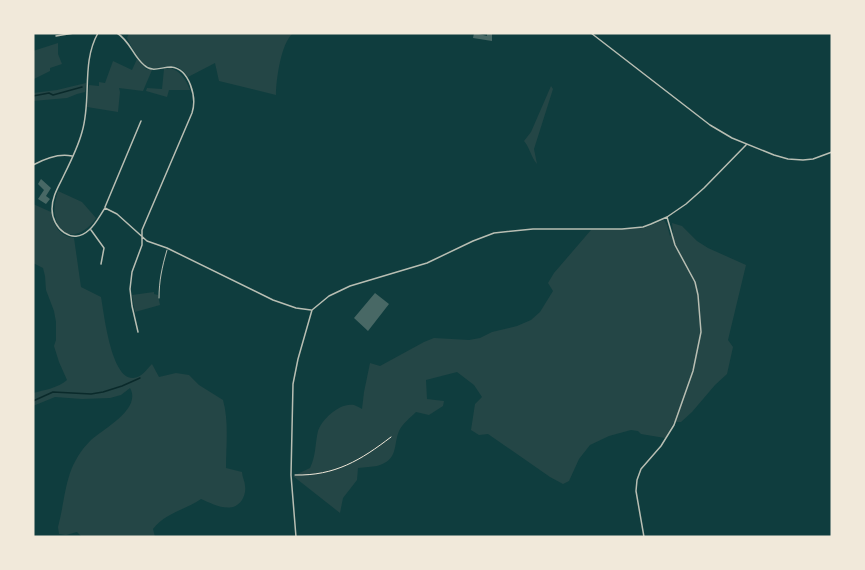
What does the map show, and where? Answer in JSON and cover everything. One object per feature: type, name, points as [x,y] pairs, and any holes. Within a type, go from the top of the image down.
[{"type":"street","points":[[56,36],[74,33]]},
{"type":"street","points":[[98,33],[90,56],[83,129],[54,197],[52,207],[53,216],[64,234],[76,236],[90,230],[105,208],[141,122]]},
{"type":"street","points":[[117,33],[123,37],[146,68],[171,67],[180,71],[188,80],[194,97],[193,110],[142,230],[142,245],[132,272],[130,289],[138,332]]},
{"type":"street","points":[[123,37],[127,33]]},
{"type":"street","points":[[591,33],[710,125],[746,145],[795,160],[813,159],[832,152]]},
{"type":"street","points":[[296,537],[291,475],[293,384],[312,310],[329,297],[350,286],[426,263],[494,233],[533,229],[634,228],[651,224],[667,217],[686,204],[746,145]]},
{"type":"street","points":[[33,165],[57,156],[73,156]]},
{"type":"street","points":[[105,208],[117,214],[142,238],[273,300],[296,308],[312,310]]},
{"type":"street","points":[[644,537],[636,491],[637,480],[641,469],[666,439],[674,425],[693,371],[701,332],[695,282],[675,245],[667,217]]},
{"type":"street","points":[[90,230],[103,245],[101,264]]},
{"type":"lane","points":[[159,298],[159,284],[167,248]]},
{"type":"path","points":[[291,475],[315,475],[337,470],[358,460],[391,437]]},
{"type":"shaded area","points":[[129,33],[293,33],[282,53],[276,95],[219,81],[215,63],[188,77],[178,67],[153,68],[147,66],[141,61],[127,38]]},
{"type":"shaded area","points":[[58,43],[58,54],[62,64],[50,68],[50,71],[34,79],[33,51]]},
{"type":"shaded area","points":[[137,59],[146,69],[152,70],[143,91],[119,88],[118,112],[87,107],[89,85],[99,86],[99,82],[105,83],[113,61],[132,70]]},
{"type":"shaded area","points":[[170,68],[183,76],[190,90],[169,90],[167,97],[146,91],[147,88],[162,89],[164,69]]},
{"type":"shaded area","points":[[86,83],[85,92],[67,98],[33,101],[33,93]]},
{"type":"shaded area","points":[[551,86],[553,89],[534,149],[537,164],[524,141],[531,132]]},
{"type":"shaded area","points":[[58,191],[82,202],[96,218],[85,230],[66,234],[61,230],[54,212]]},
{"type":"shaded area","points":[[33,204],[51,212],[58,230],[74,238],[81,287],[101,297],[114,357],[125,375],[133,378],[139,377],[152,364],[159,377],[176,373],[189,375],[199,385],[223,400],[227,425],[226,468],[242,472],[245,484],[244,496],[238,504],[228,508],[201,499],[169,515],[158,524],[153,529],[155,537],[82,537],[77,532],[59,534],[58,527],[65,492],[76,460],[91,440],[120,418],[131,403],[132,396],[130,388],[121,395],[110,398],[55,397],[33,406],[33,393],[55,387],[67,380],[54,346],[56,322],[46,290],[43,268],[33,263]]},
{"type":"shaded area","points":[[664,220],[670,236],[673,233],[672,223],[682,226],[708,248],[746,265],[728,340],[733,347],[727,374],[681,422],[674,422],[665,438],[631,430],[609,436],[590,445],[579,459],[569,481],[563,484],[488,434],[479,435],[471,430],[475,404],[482,397],[474,385],[457,372],[426,380],[427,399],[444,401],[443,406],[429,415],[416,412],[406,421],[399,431],[389,460],[377,466],[358,468],[357,480],[343,498],[340,513],[293,476],[310,468],[318,431],[327,417],[343,406],[354,405],[362,409],[370,363],[380,366],[434,338],[469,340],[480,338],[531,320],[540,312],[553,291],[548,283],[554,273],[591,230],[644,228]]},
{"type":"shaded area","points":[[154,292],[158,295],[160,305],[135,312],[132,295]]},
{"type":"building","points":[[474,33],[487,36],[487,33],[492,33],[492,41],[473,38]]},
{"type":"building","points":[[41,179],[51,188],[46,196],[50,199],[46,204],[38,199],[44,190],[38,184]]},
{"type":"building","points":[[375,293],[389,304],[368,331],[354,318]]},
{"type":"waterway","points":[[33,96],[49,93],[53,95],[82,87]]},
{"type":"waterway","points":[[33,401],[53,392],[91,394],[103,392],[140,378]]}]
